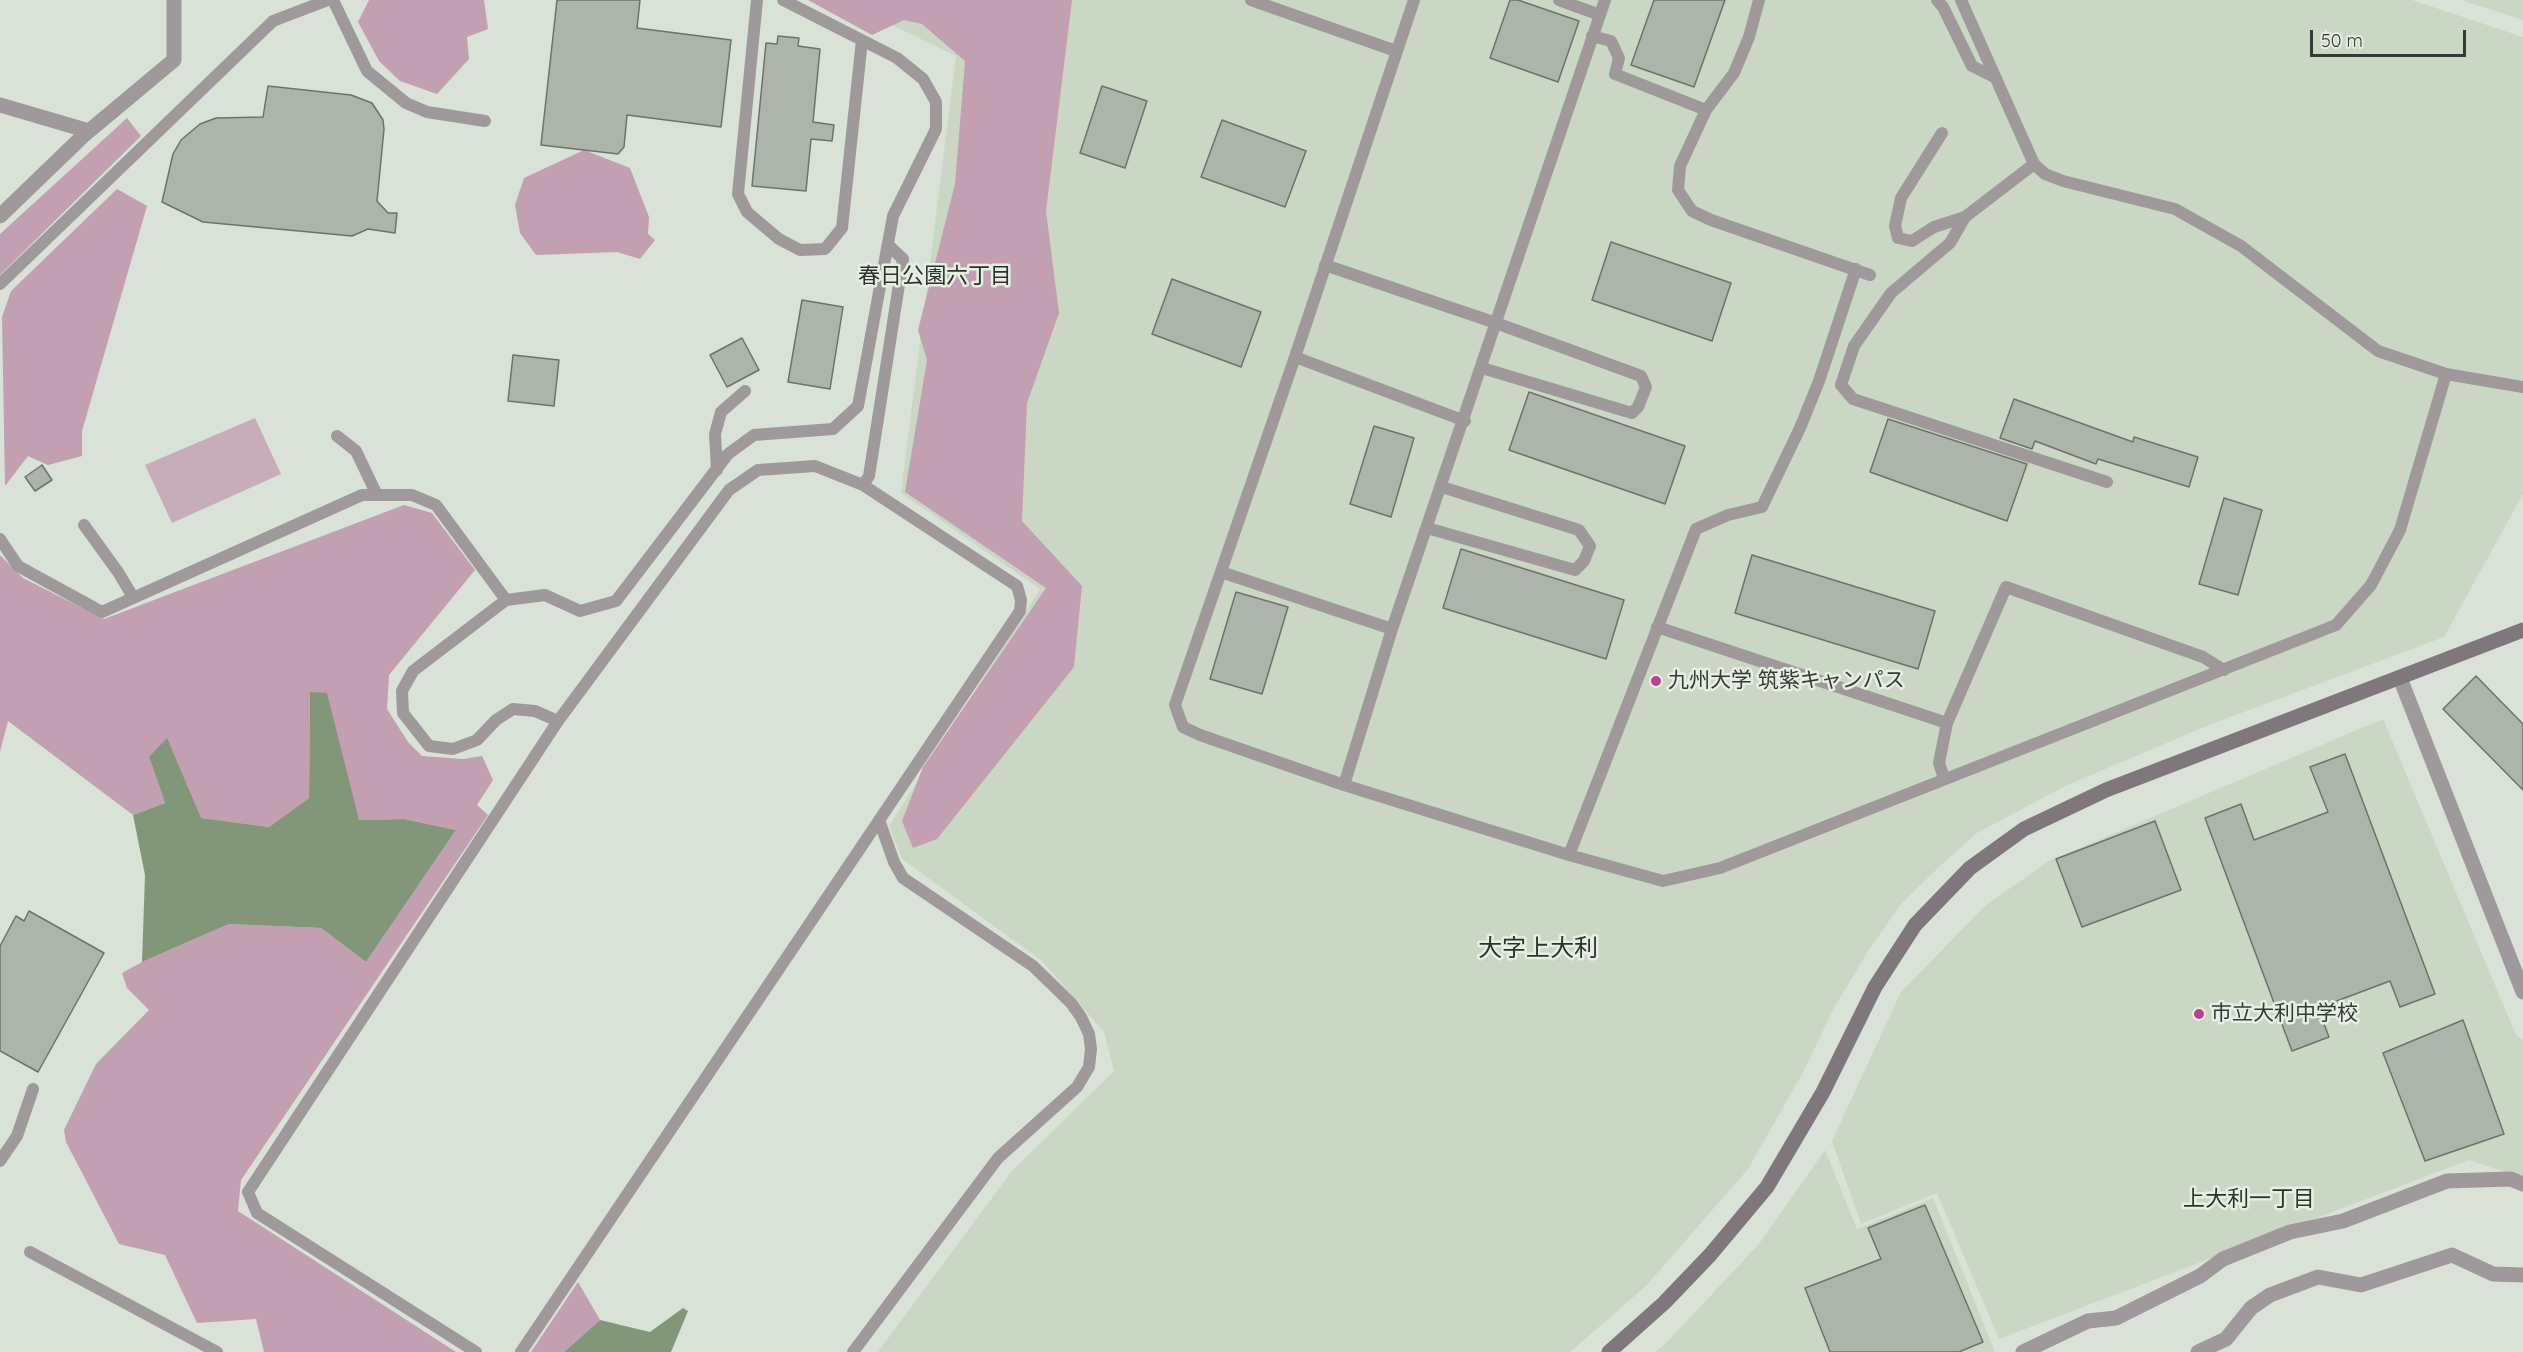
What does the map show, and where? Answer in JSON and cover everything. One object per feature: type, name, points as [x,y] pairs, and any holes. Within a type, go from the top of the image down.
[{"type":"street","points":[[0,216],[89,131],[174,60],[174,0]]},
{"type":"street","points":[[0,105],[89,131]]},
{"type":"street","points":[[1609,1352],[1664,1303],[1710,1255],[1767,1187],[1823,1092],[1875,987],[1915,925],[1970,868],[2024,829],[2106,790],[2523,630]]},
{"type":"street","points":[[2400,678],[2523,992]]},
{"type":"street","points":[[2023,1352],[2088,1322],[2116,1318],[2199,1276],[2223,1259],[2290,1233],[2343,1221],[2447,1180],[2511,1179],[2523,1184]]},
{"type":"street","points":[[2198,1352],[2226,1339],[2251,1308],[2270,1295],[2318,1278],[2361,1285],[2452,1255],[2493,1274],[2523,1275]]},
{"type":"lane","points":[[0,284],[273,21],[328,0]]},
{"type":"lane","points":[[333,0],[367,71],[406,103],[427,112],[485,121]]},
{"type":"lane","points":[[757,0],[738,194],[747,212],[779,239],[801,250],[825,249],[842,228],[862,40]]},
{"type":"lane","points":[[558,721],[535,711],[513,710],[496,720],[477,740],[453,749],[429,746],[404,712],[402,691],[413,671],[506,600],[545,595],[580,611],[616,601],[728,454],[754,435],[833,429],[858,406],[893,216],[936,129],[936,102],[923,79],[897,58],[783,0]]},
{"type":"lane","points":[[1251,0],[1396,51]]},
{"type":"lane","points":[[1414,0],[1295,357],[1175,705],[1183,727],[1200,735],[1344,785],[1569,855],[1663,881],[1720,868],[2336,625],[2371,585],[2400,530],[2446,374]]},
{"type":"lane","points":[[1558,0],[1600,15]]},
{"type":"lane","points":[[1344,785],[1392,629],[1465,421],[1605,0]]},
{"type":"lane","points":[[1759,0],[1749,37],[1734,73],[1706,110],[1680,166],[1678,190],[1692,211],[1711,220],[1869,275]]},
{"type":"lane","points":[[1937,0],[1943,7],[1972,66],[1996,78]]},
{"type":"lane","points":[[1962,0],[2034,164],[2046,174],[2063,181],[2175,209],[2241,246],[2378,351],[2446,374],[2523,387]]},
{"type":"lane","points":[[1592,36],[1611,40],[1619,58],[1616,74],[1706,110]]},
{"type":"lane","points":[[1942,133],[1901,198],[1895,226],[1898,238],[1912,241],[1934,227],[1965,217],[2034,164]]},
{"type":"lane","points":[[1965,217],[1950,243],[1891,292],[1854,346],[1840,385],[1853,399],[2107,482]]},
{"type":"lane","points":[[863,485],[869,476],[903,259],[888,245]]},
{"type":"lane","points":[[1325,265],[1496,323],[1641,376],[1646,387],[1638,407],[1632,412],[1482,368]]},
{"type":"lane","points":[[1569,855],[1696,529],[1728,515],[1762,507],[1800,428],[1819,381],[1856,269]]},
{"type":"lane","points":[[1295,357],[1465,421]]},
{"type":"lane","points":[[717,470],[715,434],[721,412],[745,390]]},
{"type":"lane","points":[[337,436],[356,451],[377,495]]},
{"type":"lane","points":[[476,1352],[257,1213],[248,1192],[558,721],[729,490],[758,470],[815,466],[863,485],[1017,586],[1021,600],[1020,611],[521,1352]]},
{"type":"lane","points":[[1427,528],[1575,570],[1584,561],[1590,546],[1579,530],[1442,487]]},
{"type":"lane","points":[[0,538],[18,566],[102,612],[362,495],[412,495],[436,505],[506,600]]},
{"type":"lane","points":[[84,525],[133,597]]},
{"type":"lane","points":[[1221,572],[1392,629]]},
{"type":"lane","points":[[1944,778],[1940,763],[1947,723],[2006,586],[2203,657],[2224,670]]},
{"type":"lane","points":[[1657,627],[1947,723]]},
{"type":"lane","points":[[853,1352],[998,1158],[1077,1087],[1089,1067],[1091,1049],[1089,1034],[1081,1017],[1071,1003],[1033,966],[903,878],[894,862],[879,820]]},
{"type":"lane","points":[[0,1161],[17,1136],[33,1089]]},
{"type":"lane","points":[[30,1252],[217,1352]]},
{"type":"shaded area","points":[[369,0],[484,0],[488,29],[467,37],[469,59],[437,94],[400,81],[379,61],[358,22]]},
{"type":"shaded area","points":[[808,0],[1072,0],[1046,211],[1059,313],[1027,403],[1022,521],[1082,586],[1074,667],[937,839],[913,848],[902,821],[923,767],[1046,588],[905,492],[927,360],[918,330],[955,184],[965,61],[922,24],[904,20],[872,35]]},
{"type":"shaded area","name":"九州大学 筑紫キャンパス","points":[[841,0],[2412,0],[2523,37],[2523,494],[2444,637],[2209,725],[2065,786],[1977,833],[1942,864],[1901,904],[1868,951],[1834,1008],[1802,1074],[1748,1169],[1646,1286],[1570,1352],[878,1352],[1011,1172],[1114,1071],[1104,1032],[1042,961],[902,859],[889,826],[1040,589],[901,493],[956,56]]},
{"type":"shaded area","points":[[2461,0],[2523,0],[2523,20]]},
{"type":"shaded area","points":[[127,118],[141,136],[0,275],[0,234]]},
{"type":"shaded area","points":[[584,150],[630,168],[649,217],[648,234],[655,240],[640,259],[617,252],[536,255],[520,233],[515,205],[524,178]]},
{"type":"shaded area","points":[[117,189],[147,206],[82,431],[82,456],[48,465],[28,456],[5,486],[2,317],[11,291]]},
{"type":"shaded area","points":[[255,418],[281,474],[172,523],[145,465]]},
{"type":"shaded area","points":[[404,505],[432,513],[475,570],[389,675],[387,709],[408,742],[422,756],[463,759],[482,756],[493,780],[477,805],[488,815],[241,1180],[238,1211],[456,1352],[264,1352],[256,1319],[197,1323],[165,1255],[119,1244],[66,1142],[64,1130],[96,1064],[149,1010],[127,988],[122,973],[229,924],[321,928],[366,962],[456,830],[404,819],[359,820],[310,692],[309,798],[269,827],[200,818],[149,757],[165,803],[133,815],[8,721],[0,752],[0,555],[23,578],[104,619]]},
{"type":"shaded area","points":[[310,692],[327,693],[359,820],[404,819],[456,830],[366,962],[321,928],[229,924],[142,962],[145,875],[133,815],[165,803],[149,757],[167,738],[201,818],[269,827],[309,798]]},
{"type":"shaded area","name":"市立大利中学校","points":[[2383,719],[2516,1035],[2523,1040],[2523,1178],[2469,1160],[1999,1339],[1937,1193],[1861,1224],[1832,1141],[1901,992],[1986,905],[2049,861]]},
{"type":"shaded area","points":[[1825,1150],[1857,1229],[1933,1198],[1995,1352],[1655,1352],[1759,1244]]},
{"type":"shaded area","points":[[578,1282],[600,1320],[564,1352],[531,1352]]},
{"type":"shaded area","points":[[683,1308],[688,1311],[671,1352],[564,1352],[600,1320],[650,1332]]},
{"type":"building","points":[[557,0],[640,0],[637,28],[731,40],[721,127],[627,115],[624,147],[618,154],[541,145]]},
{"type":"building","points":[[1510,0],[1518,0],[1579,21],[1558,82],[1490,58]]},
{"type":"building","points":[[1654,0],[1725,0],[1694,87],[1631,65]]},
{"type":"building","points":[[778,36],[799,38],[798,46],[820,49],[813,122],[834,125],[832,141],[811,139],[806,191],[752,186],[766,43],[777,44]]},
{"type":"building","points":[[268,86],[351,95],[372,103],[383,120],[384,129],[377,201],[388,213],[397,213],[395,233],[368,229],[352,236],[203,222],[162,202],[173,154],[181,140],[200,124],[216,118],[263,117]]},
{"type":"building","points":[[1102,86],[1147,101],[1125,168],[1080,153]]},
{"type":"building","points":[[1222,120],[1306,151],[1285,207],[1201,177]]},
{"type":"building","points":[[1611,242],[1731,283],[1712,341],[1592,300]]},
{"type":"building","points":[[1172,279],[1261,312],[1241,367],[1152,334]]},
{"type":"building","points":[[802,300],[843,307],[830,389],[788,382]]},
{"type":"building","points":[[742,338],[759,370],[727,387],[710,355]]},
{"type":"building","points":[[513,355],[559,360],[554,406],[508,401]]},
{"type":"building","points":[[1529,392],[1685,446],[1665,504],[1509,450]]},
{"type":"building","points":[[2014,399],[2133,442],[2134,437],[2198,457],[2189,487],[2098,459],[2096,464],[2035,441],[2032,449],[2000,438]]},
{"type":"building","points":[[1888,419],[2027,464],[2007,521],[1870,472]]},
{"type":"building","points":[[1374,426],[1414,438],[1391,517],[1350,504]]},
{"type":"building","points":[[42,465],[52,480],[35,491],[25,477]]},
{"type":"building","points":[[2224,498],[2262,510],[2238,595],[2199,584]]},
{"type":"building","points":[[1461,549],[1624,600],[1606,659],[1443,608]]},
{"type":"building","points":[[1752,555],[1935,611],[1918,669],[1735,613]]},
{"type":"building","points":[[1236,592],[1288,607],[1262,694],[1210,679]]},
{"type":"building","points":[[2476,676],[2523,724],[2523,790],[2443,709]]},
{"type":"building","points":[[2345,754],[2435,994],[2400,1007],[2390,981],[2318,1008],[2329,1037],[2292,1051],[2205,818],[2241,804],[2254,840],[2328,812],[2310,767]]},
{"type":"building","points":[[2155,821],[2181,890],[2082,927],[2056,859]]},
{"type":"building","points":[[29,911],[104,953],[38,1072],[0,1051],[0,946],[16,916],[24,921]]},
{"type":"building","points":[[2463,1020],[2504,1134],[2425,1161],[2383,1053]]},
{"type":"building","points":[[1925,1205],[1983,1342],[1959,1352],[1830,1352],[1805,1288],[1881,1259],[1868,1228]]},
{"type":"place","name":"九州大学 筑紫キャンパス","points":[[1656,681]]},
{"type":"place","name":"市立大利中学校","points":[[2199,1014]]},
{"type":"district","name":"春日公園六丁目","points":[[935,276]]},
{"type":"district","name":"大字上大利","points":[[1538,949]]},
{"type":"district","name":"上大利一丁目","points":[[2249,1199]]}]
